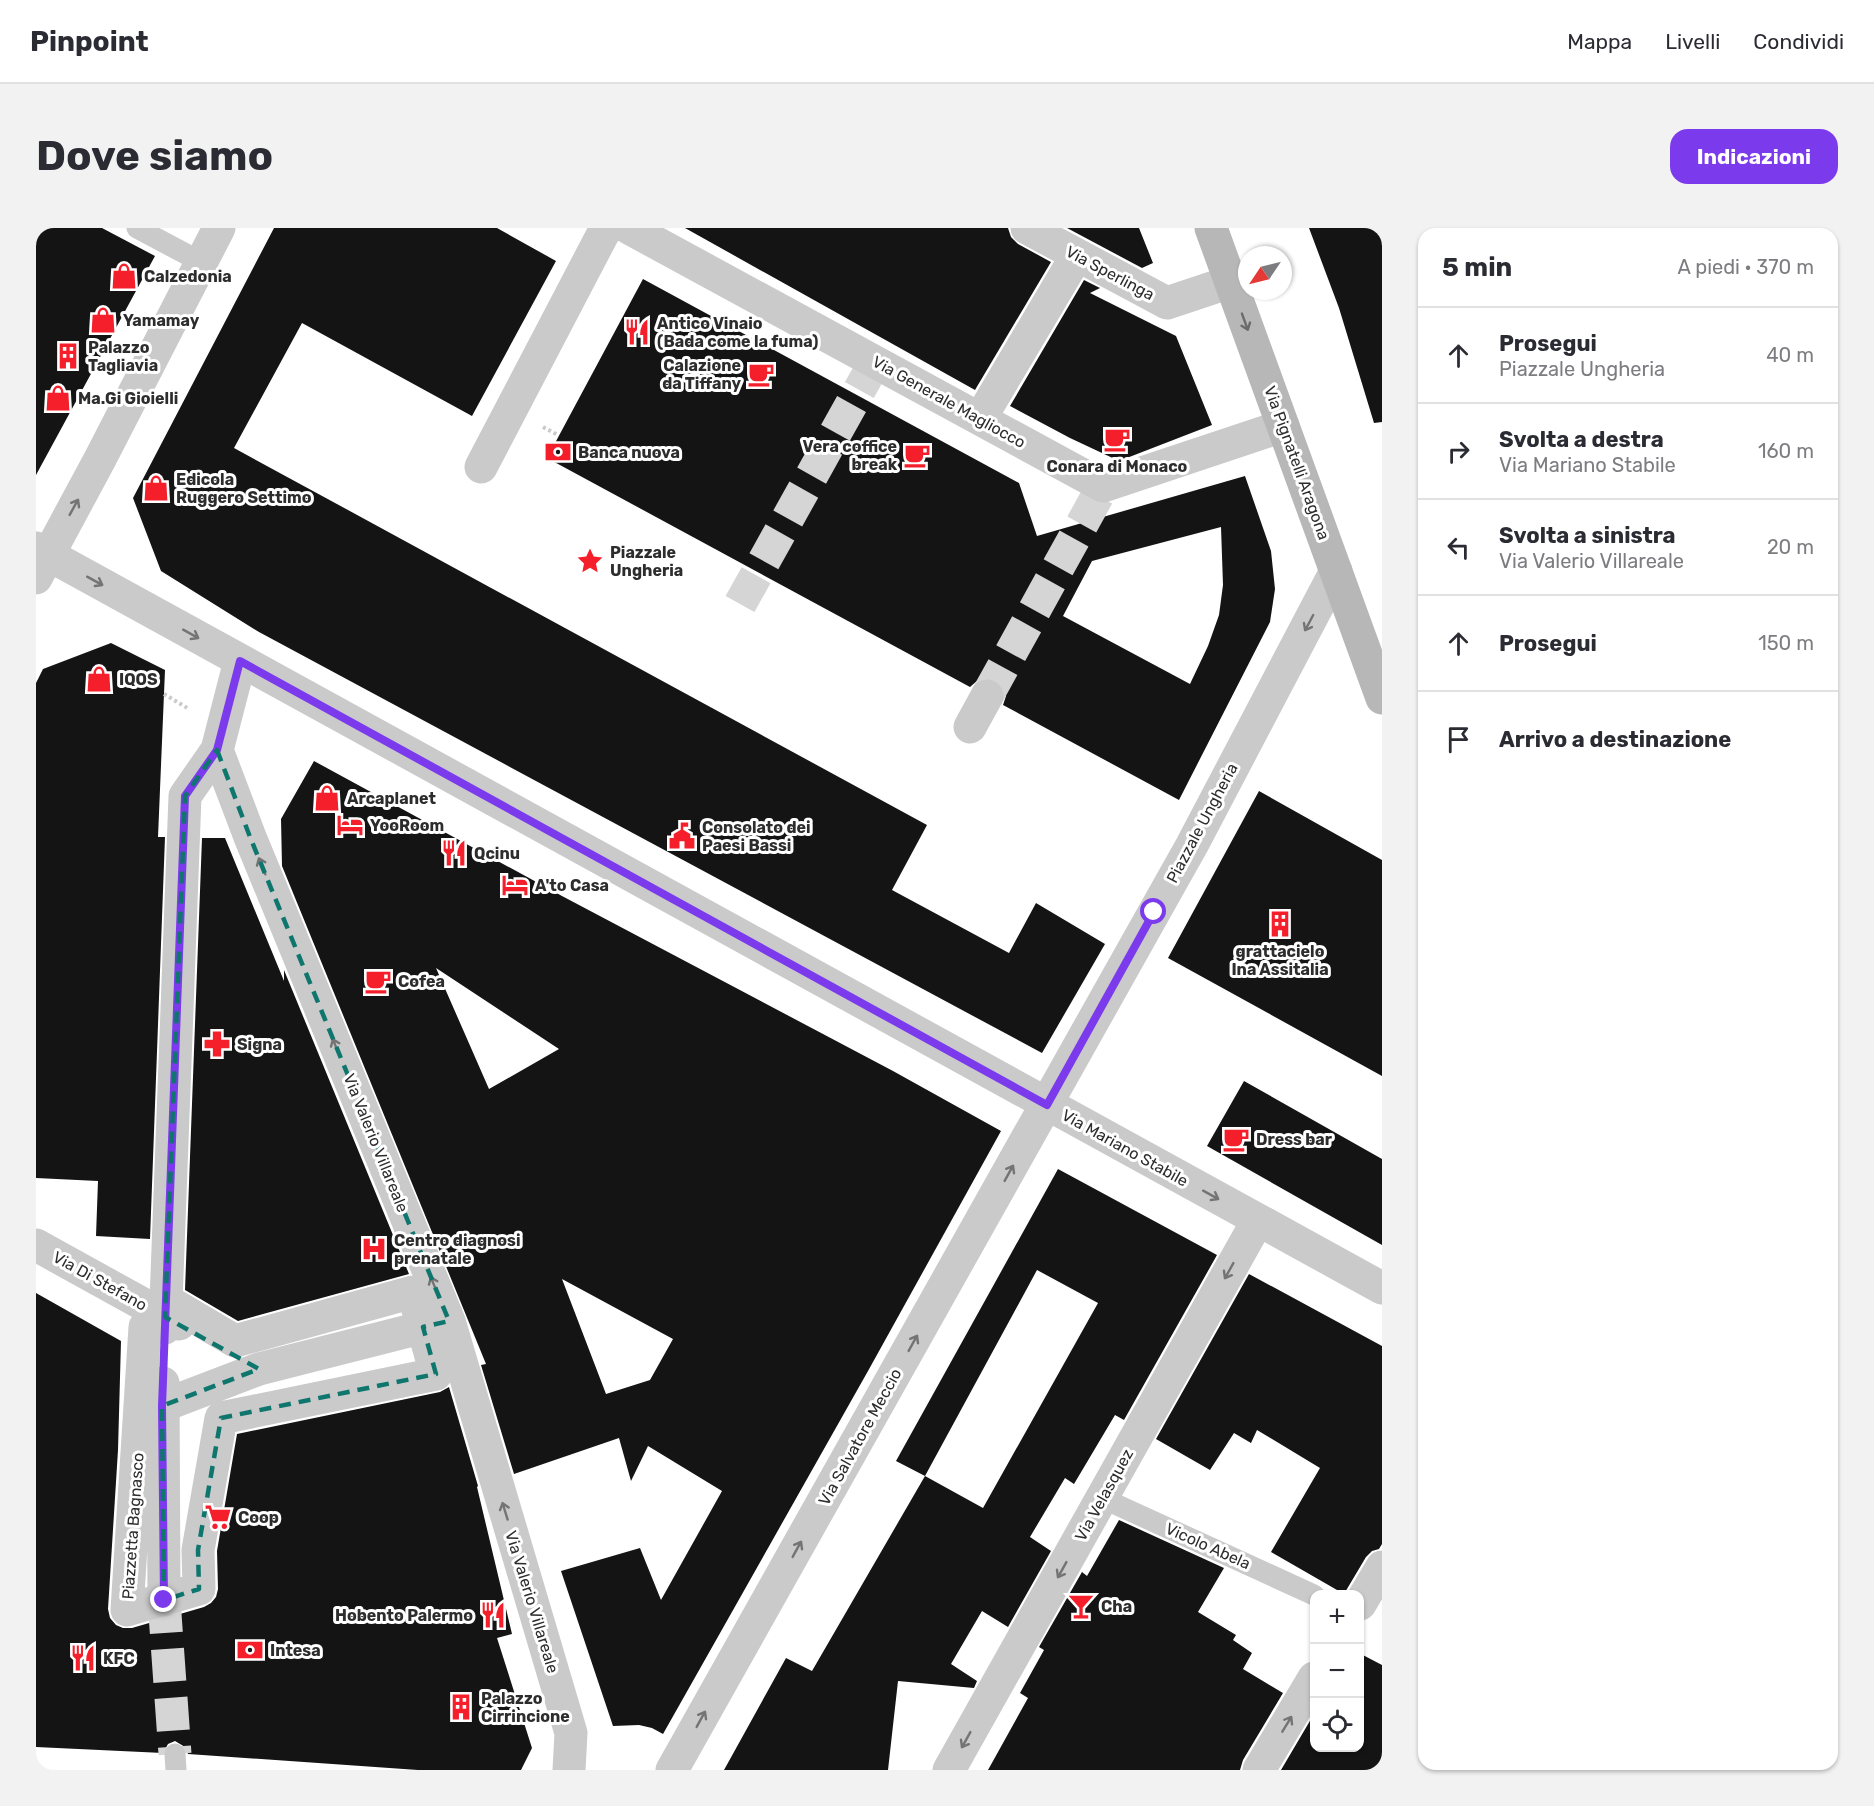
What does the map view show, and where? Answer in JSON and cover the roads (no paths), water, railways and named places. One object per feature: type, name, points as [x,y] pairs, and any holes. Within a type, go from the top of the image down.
[{"type":"street","points":[[40,560],[100,459],[219,228]]},
{"type":"street","points":[[481,467],[606,228]]},
{"type":"street","name":"Via Generale Magliocco","points":[[629,228],[1103,486],[1283,426]]},
{"type":"street","name":"Via Sperlinga","points":[[1027,228],[1167,303],[1230,282]]},
{"type":"street","name":"Via Pignatelli Aragona","points":[[1211,228],[1382,698]]},
{"type":"street","points":[[980,419],[1077,255]]},
{"type":"street","name":"Via Mariano Stabile","points":[[40,560],[143,607],[1382,1288]]},
{"type":"street","name":"Piazzale Ungheria","points":[[1047,1105],[1192,845],[1336,571]]},
{"type":"street","points":[[164,1600],[162,1406],[164,1314],[185,796],[217,750],[240,661]]},
{"type":"street","points":[[970,727],[987,696]]},
{"type":"street","name":"Via Valerio Villareale","points":[[217,750],[436,1324],[571,1734],[569,1770]]},
{"type":"street","name":"Via Salvatore Meccio","points":[[672,1770],[1047,1105]]},
{"type":"street","name":"Via Velasquez","points":[[949,1770],[1258,1220]]},
{"type":"street","name":"Via Di Stefano","points":[[36,1245],[164,1314],[259,1369]]},
{"type":"street","name":"Piazzetta Bagnasco","points":[[413,1292],[436,1324],[436,1374],[221,1418],[198,1550],[199,1589],[127,1610],[145,1327],[174,1305],[235,1341],[413,1292]]},
{"type":"street","points":[[162,1406],[259,1369],[436,1324]]},
{"type":"street","points":[[1364,1596],[1382,1567]]},
{"type":"street","points":[[1259,1770],[1310,1685]]},
{"type":"lane","points":[[137,228],[201,262]]},
{"type":"lane","name":"Vicolo Abela","points":[[1102,1498],[1310,1593]]},
{"type":"tunnel","points":[[740,604],[875,362]]},
{"type":"tunnel","points":[[987,696],[1103,486]]},
{"type":"tunnel","points":[[164,1600],[175,1754]]},
{"type":"place","name":"Calzedonia","points":[[124,276]]},
{"type":"place","name":"Yamamay","points":[[103,320]]},
{"type":"place","name":"Antico Vinaio (Bada come la fuma)","points":[[637,332]]},
{"type":"place","name":"Palazzo Tagliavia","points":[[68,356]]},
{"type":"place","name":"Calazione da Tiffany","points":[[761,374]]},
{"type":"place","name":"Ma.Gi Gioielli","points":[[58,398]]},
{"type":"place","name":"Conara di Monaco","points":[[1117,439]]},
{"type":"place","name":"Banca nuova","points":[[558,452]]},
{"type":"place","name":"Vera coffice break","points":[[917,455]]},
{"type":"place","name":"Edicola Ruggero Settimo","points":[[156,488]]},
{"type":"place","name":"Piazzale Ungheria","points":[[590,561]]},
{"type":"place","name":"IQOS","points":[[99,679]]},
{"type":"place","name":"Arcaplanet","points":[[327,798]]},
{"type":"place","name":"YooRoom","points":[[350,825]]},
{"type":"place","name":"Consolato dei Paesi Bassi","points":[[682,836]]},
{"type":"place","name":"Qcinu","points":[[454,853]]},
{"type":"place","name":"A'to Casa","points":[[515,885]]},
{"type":"place","name":"grattacielo Ina Assitalia","points":[[1280,924]]},
{"type":"place","name":"Cofea","points":[[378,981]]},
{"type":"place","name":"Signa","points":[[217,1044]]},
{"type":"place","name":"Dress bar","points":[[1236,1139]]},
{"type":"place","name":"Centro diagnosi prenatale","points":[[374,1249]]},
{"type":"place","name":"Coop","points":[[218,1517]]},
{"type":"place","name":"Cha","points":[[1081,1606]]},
{"type":"place","name":"Hobento Palermo","points":[[493,1615]]},
{"type":"place","name":"Intesa","points":[[250,1650]]},
{"type":"place","name":"KFC","points":[[83,1658]]},
{"type":"place","name":"Palazzo Cirrincione","points":[[461,1707]]}]
